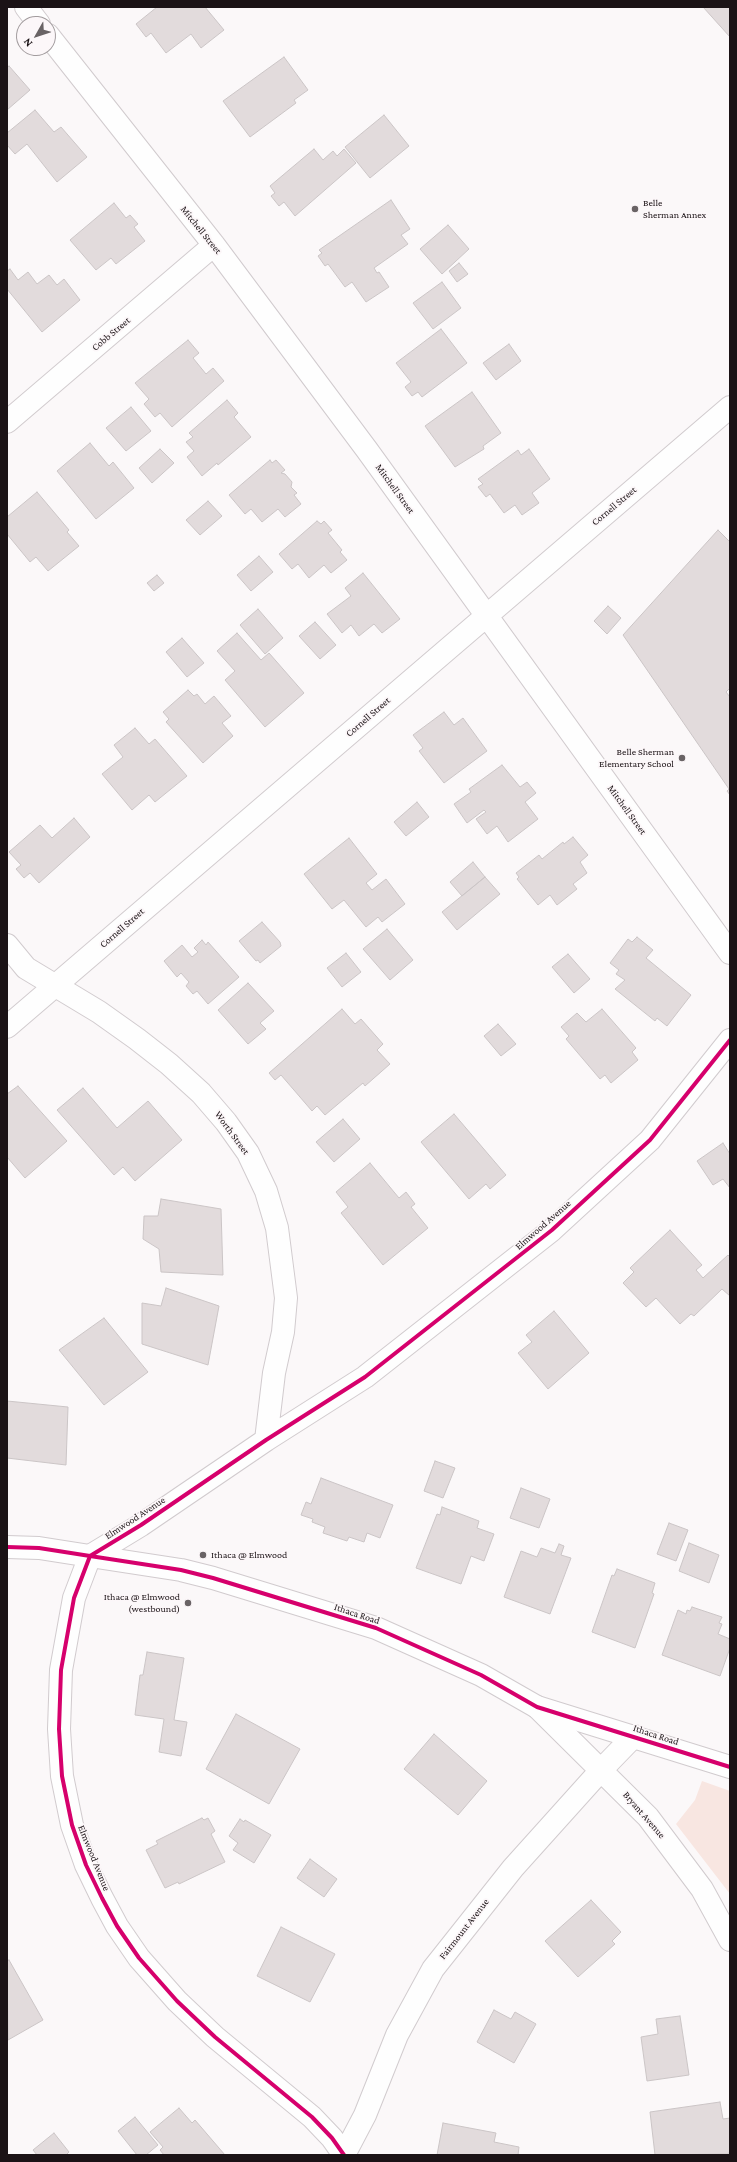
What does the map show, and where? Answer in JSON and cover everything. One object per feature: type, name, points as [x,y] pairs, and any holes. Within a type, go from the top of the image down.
[{"type":"street","points":[[26,7],[33,16]]},
{"type":"street","name":"Mitchell Street","points":[[56,45],[214,245],[371,456],[730,953]]},
{"type":"street","name":"Cobb Street","points":[[7,422],[214,245]]},
{"type":"street","name":"Cornell Street","points":[[7,1027],[730,407]]},
{"type":"street","name":"Worth Street","points":[[7,945],[26,968],[105,1017],[169,1064],[211,1104],[226,1122],[251,1159],[266,1191],[277,1228],[286,1298],[283,1332],[274,1373],[266,1440]]},
{"type":"street","name":"Elmwood Avenue","points":[[344,2155],[332,2138],[312,2117],[215,2037],[177,2001],[139,1958],[117,1926],[86,1865],[71,1818],[62,1776],[59,1729],[61,1670],[74,1598],[90,1556],[140,1525],[266,1440],[365,1377],[552,1230],[650,1140],[730,1040]]},
{"type":"street","name":"Ithaca Road","points":[[7,1547],[39,1548],[181,1570],[213,1578],[376,1628],[481,1675],[537,1707],[730,1767]]},
{"type":"street","name":"Bryant Avenue","points":[[537,1707],[602,1769],[648,1817],[702,1888],[730,1940]]},
{"type":"street","name":"Fairmount Avenue","points":[[344,2155],[365,2115],[397,2035],[433,1969],[513,1868],[602,1769],[634,1736]]},
{"type":"shaded area","points":[[702,1781],[730,1791],[730,1894],[676,1824],[695,1800]]},
{"type":"building","points":[[157,7],[205,7],[224,30],[201,48],[191,34],[166,53],[151,33],[146,37],[136,24]]},
{"type":"building","points":[[703,7],[730,7],[730,37]]},
{"type":"building","points":[[284,57],[308,90],[294,100],[296,103],[250,137],[223,101]]},
{"type":"building","points":[[9,66],[30,90],[7,110],[7,68]]},
{"type":"building","points":[[35,110],[54,132],[61,127],[87,157],[57,182],[27,144],[15,154],[7,145],[7,133]]},
{"type":"building","points":[[384,115],[409,146],[370,178],[345,147]]},
{"type":"building","points":[[314,149],[323,160],[333,151],[337,156],[344,149],[356,163],[295,216],[284,202],[279,206],[271,196],[275,193],[270,186]]},
{"type":"building","points":[[391,200],[410,229],[401,235],[408,244],[374,268],[377,273],[379,272],[389,287],[366,302],[352,282],[345,287],[328,264],[325,266],[318,256],[322,253],[319,250]]},
{"type":"building","points":[[114,203],[126,218],[130,215],[138,224],[134,227],[145,241],[116,264],[111,258],[96,270],[70,240]]},
{"type":"building","points":[[448,225],[469,249],[442,274],[420,249]]},
{"type":"building","points":[[459,263],[468,274],[457,282],[449,271]]},
{"type":"building","points":[[10,269],[18,280],[28,272],[37,284],[49,275],[57,285],[64,279],[80,300],[42,332],[7,289],[7,271]]},
{"type":"building","points":[[442,282],[461,308],[433,329],[413,303]]},
{"type":"building","points":[[441,329],[467,363],[422,397],[418,392],[412,396],[405,387],[411,382],[396,363]]},
{"type":"building","points":[[188,340],[199,353],[193,358],[206,374],[213,368],[224,381],[172,427],[160,413],[155,417],[144,404],[149,399],[135,383]]},
{"type":"building","points":[[509,344],[521,361],[496,380],[483,363]]},
{"type":"building","points":[[472,392],[501,433],[483,446],[484,449],[455,467],[425,426]]},
{"type":"building","points":[[227,400],[238,413],[234,417],[251,437],[218,465],[217,463],[202,476],[187,457],[194,451],[186,442],[193,437],[189,433]]},
{"type":"building","points":[[131,407],[151,431],[126,451],[106,428]]},
{"type":"building","points":[[90,443],[109,466],[113,462],[134,488],[96,519],[57,471]]},
{"type":"building","points":[[160,449],[174,463],[152,483],[139,468]]},
{"type":"building","points":[[529,449],[550,479],[532,493],[539,503],[522,515],[515,505],[504,513],[490,494],[486,497],[478,487],[483,484],[478,479],[518,450],[521,455]]},
{"type":"building","points":[[270,460],[272,463],[276,460],[285,470],[281,473],[285,474],[292,482],[291,487],[297,493],[294,495],[301,504],[285,517],[278,509],[262,522],[251,509],[245,514],[229,495]]},
{"type":"building","points":[[37,492],[69,530],[67,532],[79,546],[48,571],[36,557],[30,562],[7,534],[7,517]]},
{"type":"building","points":[[208,501],[222,516],[200,535],[186,520]]},
{"type":"building","points":[[317,521],[321,524],[324,521],[332,530],[328,533],[342,550],[340,552],[347,560],[331,573],[324,565],[309,578],[298,564],[292,569],[279,554]]},
{"type":"building","points":[[718,530],[730,542],[730,688],[726,692],[730,697],[730,795],[727,791],[729,789],[623,635]]},
{"type":"building","points":[[259,556],[273,572],[251,591],[237,575]]},
{"type":"building","points":[[363,573],[400,619],[382,633],[374,624],[359,636],[351,625],[342,633],[327,614],[351,596],[345,588]]},
{"type":"building","points":[[157,575],[164,583],[154,591],[147,583]]},
{"type":"building","points":[[608,606],[621,618],[607,634],[594,621]]},
{"type":"building","points":[[258,609],[283,638],[265,654],[240,625]]},
{"type":"building","points":[[315,622],[336,645],[320,659],[299,636]]},
{"type":"building","points":[[237,633],[261,660],[269,653],[304,693],[265,727],[225,680],[235,671],[217,651]]},
{"type":"building","points":[[182,638],[204,663],[187,677],[166,652]]},
{"type":"building","points":[[188,690],[194,696],[197,694],[205,704],[214,696],[231,716],[222,723],[233,736],[203,763],[166,722],[169,719],[163,712]]},
{"type":"building","points":[[444,712],[454,725],[463,718],[487,751],[444,783],[419,751],[423,748],[413,735]]},
{"type":"building","points":[[135,728],[149,744],[155,739],[187,776],[155,802],[149,795],[132,810],[102,774],[123,757],[114,745]]},
{"type":"building","points":[[502,765],[520,787],[527,782],[536,793],[525,802],[538,819],[508,842],[497,826],[487,834],[476,819],[486,812],[484,810],[467,823],[454,804],[471,792],[469,789]]},
{"type":"building","points":[[417,802],[429,817],[406,836],[394,822]]},
{"type":"building","points":[[74,818],[90,837],[39,883],[30,873],[24,878],[16,869],[21,865],[9,852],[40,825],[52,838]]},
{"type":"building","points":[[573,837],[588,855],[580,862],[587,873],[573,884],[577,889],[557,905],[550,895],[538,905],[517,879],[519,877],[516,873],[539,855],[542,859],[563,842],[564,844]]},
{"type":"building","points":[[349,838],[377,874],[366,883],[372,890],[386,879],[405,904],[382,922],[378,917],[366,927],[344,900],[332,909],[304,874]]},
{"type":"building","points":[[473,862],[485,877],[462,896],[450,882]]},
{"type":"building","points":[[485,877],[500,894],[457,930],[442,912]]},
{"type":"building","points":[[262,922],[280,942],[281,946],[260,963],[258,960],[256,961],[239,941]]},
{"type":"building","points":[[387,929],[413,960],[390,980],[363,949]]},
{"type":"building","points":[[637,937],[653,950],[646,958],[691,995],[667,1026],[657,1018],[655,1021],[615,989],[625,980],[616,974],[619,970],[610,963],[628,939],[632,942]]},
{"type":"building","points":[[202,940],[206,945],[208,942],[239,977],[208,1004],[197,991],[193,994],[186,986],[189,982],[181,973],[177,977],[164,961],[182,945],[192,957],[198,952],[194,948]]},
{"type":"building","points":[[346,953],[361,972],[342,987],[327,968]]},
{"type":"building","points":[[568,954],[590,979],[574,993],[552,967]]},
{"type":"building","points":[[248,983],[274,1011],[260,1023],[266,1029],[248,1044],[218,1010]]},
{"type":"building","points":[[342,1009],[355,1024],[361,1019],[383,1044],[377,1050],[390,1064],[365,1086],[363,1083],[325,1115],[317,1106],[312,1111],[281,1075],[275,1080],[269,1073]]},
{"type":"building","points":[[602,1009],[636,1048],[632,1052],[638,1060],[611,1083],[605,1075],[600,1079],[566,1039],[569,1036],[561,1027],[577,1013],[586,1022]]},
{"type":"building","points":[[498,1024],[516,1044],[501,1056],[484,1036]]},
{"type":"building","points":[[18,1086],[67,1141],[25,1178],[7,1157],[7,1094]]},
{"type":"building","points":[[83,1088],[117,1128],[148,1101],[182,1140],[135,1181],[123,1167],[114,1175],[57,1110]]},
{"type":"building","points":[[454,1114],[506,1175],[490,1189],[486,1184],[469,1199],[421,1142]]},
{"type":"building","points":[[343,1119],[360,1139],[334,1162],[316,1142]]},
{"type":"building","points":[[723,1143],[730,1154],[730,1188],[723,1179],[713,1185],[697,1161]]},
{"type":"building","points":[[370,1163],[399,1198],[406,1192],[415,1204],[411,1207],[428,1228],[383,1265],[341,1213],[348,1207],[336,1192]]},
{"type":"building","points":[[161,1199],[221,1209],[223,1275],[161,1272],[159,1249],[143,1239],[144,1216],[158,1216]]},
{"type":"building","points":[[670,1230],[702,1265],[696,1270],[703,1278],[728,1255],[730,1257],[730,1296],[722,1289],[694,1316],[691,1314],[680,1324],[656,1298],[646,1307],[623,1283],[634,1272],[630,1268]]},
{"type":"building","points":[[166,1288],[219,1306],[208,1365],[142,1344],[142,1303],[161,1306]]},
{"type":"building","points":[[554,1311],[589,1353],[548,1389],[518,1353],[532,1342],[526,1335]]},
{"type":"building","points":[[104,1318],[148,1372],[104,1405],[59,1350]]},
{"type":"building","points":[[7,1401],[68,1407],[66,1465],[7,1458]]},
{"type":"building","points":[[435,1461],[455,1468],[443,1498],[424,1491]]},
{"type":"building","points":[[321,1478],[393,1505],[380,1538],[367,1533],[364,1542],[349,1537],[347,1541],[323,1533],[325,1527],[312,1522],[313,1519],[301,1515],[306,1502],[311,1504]]},
{"type":"building","points":[[521,1488],[550,1499],[539,1528],[510,1518]]},
{"type":"building","points":[[442,1507],[479,1521],[477,1528],[494,1534],[484,1561],[471,1556],[461,1584],[416,1568],[437,1514],[440,1515]]},
{"type":"building","points":[[669,1523],[688,1530],[676,1561],[657,1554]]},
{"type":"building","points":[[689,1543],[719,1555],[709,1583],[679,1571]]},
{"type":"building","points":[[559,1544],[564,1546],[561,1555],[571,1558],[550,1614],[504,1597],[521,1551],[537,1557],[541,1548],[555,1553]]},
{"type":"building","points":[[617,1569],[655,1583],[652,1593],[654,1594],[635,1648],[592,1632],[612,1575],[614,1576]]},
{"type":"building","points":[[692,1607],[722,1617],[719,1623],[722,1624],[718,1634],[730,1639],[730,1648],[720,1676],[662,1655],[678,1610],[686,1614],[687,1610],[690,1611]]},
{"type":"building","points":[[147,1652],[184,1658],[174,1720],[187,1722],[181,1756],[159,1752],[164,1719],[135,1715],[140,1675],[143,1675]]},
{"type":"building","points":[[236,1714],[300,1749],[269,1804],[206,1769]]},
{"type":"building","points":[[434,1734],[487,1781],[458,1815],[404,1769]]},
{"type":"building","points":[[202,1818],[204,1820],[208,1818],[215,1831],[211,1834],[225,1862],[179,1884],[178,1882],[165,1888],[146,1850],[158,1844],[156,1841]]},
{"type":"building","points":[[240,1819],[244,1822],[245,1820],[271,1835],[254,1863],[233,1850],[238,1843],[229,1836]]},
{"type":"building","points":[[310,1859],[337,1879],[324,1897],[297,1878]]},
{"type":"building","points":[[591,1900],[621,1932],[612,1941],[615,1944],[578,1977],[545,1941]]},
{"type":"building","points":[[281,1927],[335,1954],[310,2002],[257,1976]]},
{"type":"building","points":[[9,1960],[43,2020],[8,2040],[7,1961]]},
{"type":"building","points":[[494,2010],[511,2019],[515,2012],[536,2024],[514,2063],[477,2042]]},
{"type":"building","points":[[680,2016],[689,2075],[647,2081],[641,2037],[658,2034],[656,2019]]},
{"type":"building","points":[[720,2102],[723,2119],[730,2118],[730,2151],[728,2154],[655,2155],[650,2112]]},
{"type":"building","points":[[179,2108],[192,2123],[195,2120],[225,2155],[164,2155],[160,2150],[163,2147],[150,2132]]},
{"type":"building","points":[[135,2117],[158,2145],[146,2155],[137,2155],[118,2131]]},
{"type":"building","points":[[443,2123],[496,2133],[494,2142],[519,2147],[518,2155],[437,2155]]},
{"type":"building","points":[[54,2133],[69,2152],[66,2155],[37,2155],[33,2150]]},
{"type":"cycle path","points":[[344,2155],[332,2138],[312,2117],[215,2037],[177,2001],[139,1958],[117,1926],[86,1865],[72,1825],[62,1776],[59,1729],[61,1670],[74,1598],[90,1556],[141,1525],[266,1440],[365,1377],[552,1230],[650,1140],[730,1040]]},
{"type":"cycle path","points":[[7,1547],[39,1548],[181,1570],[213,1578],[376,1628],[481,1675],[537,1707],[730,1767]]},
{"type":"place","name":"Belle Sherman Annex","points":[[635,209]]},
{"type":"place","name":"Belle Sherman Elementary School","points":[[682,758]]},
{"type":"place","name":"Ithaca @ Elmwood","points":[[203,1555]]},
{"type":"place","name":"Ithaca @ Elmwood (westbound)","points":[[188,1603]]}]
